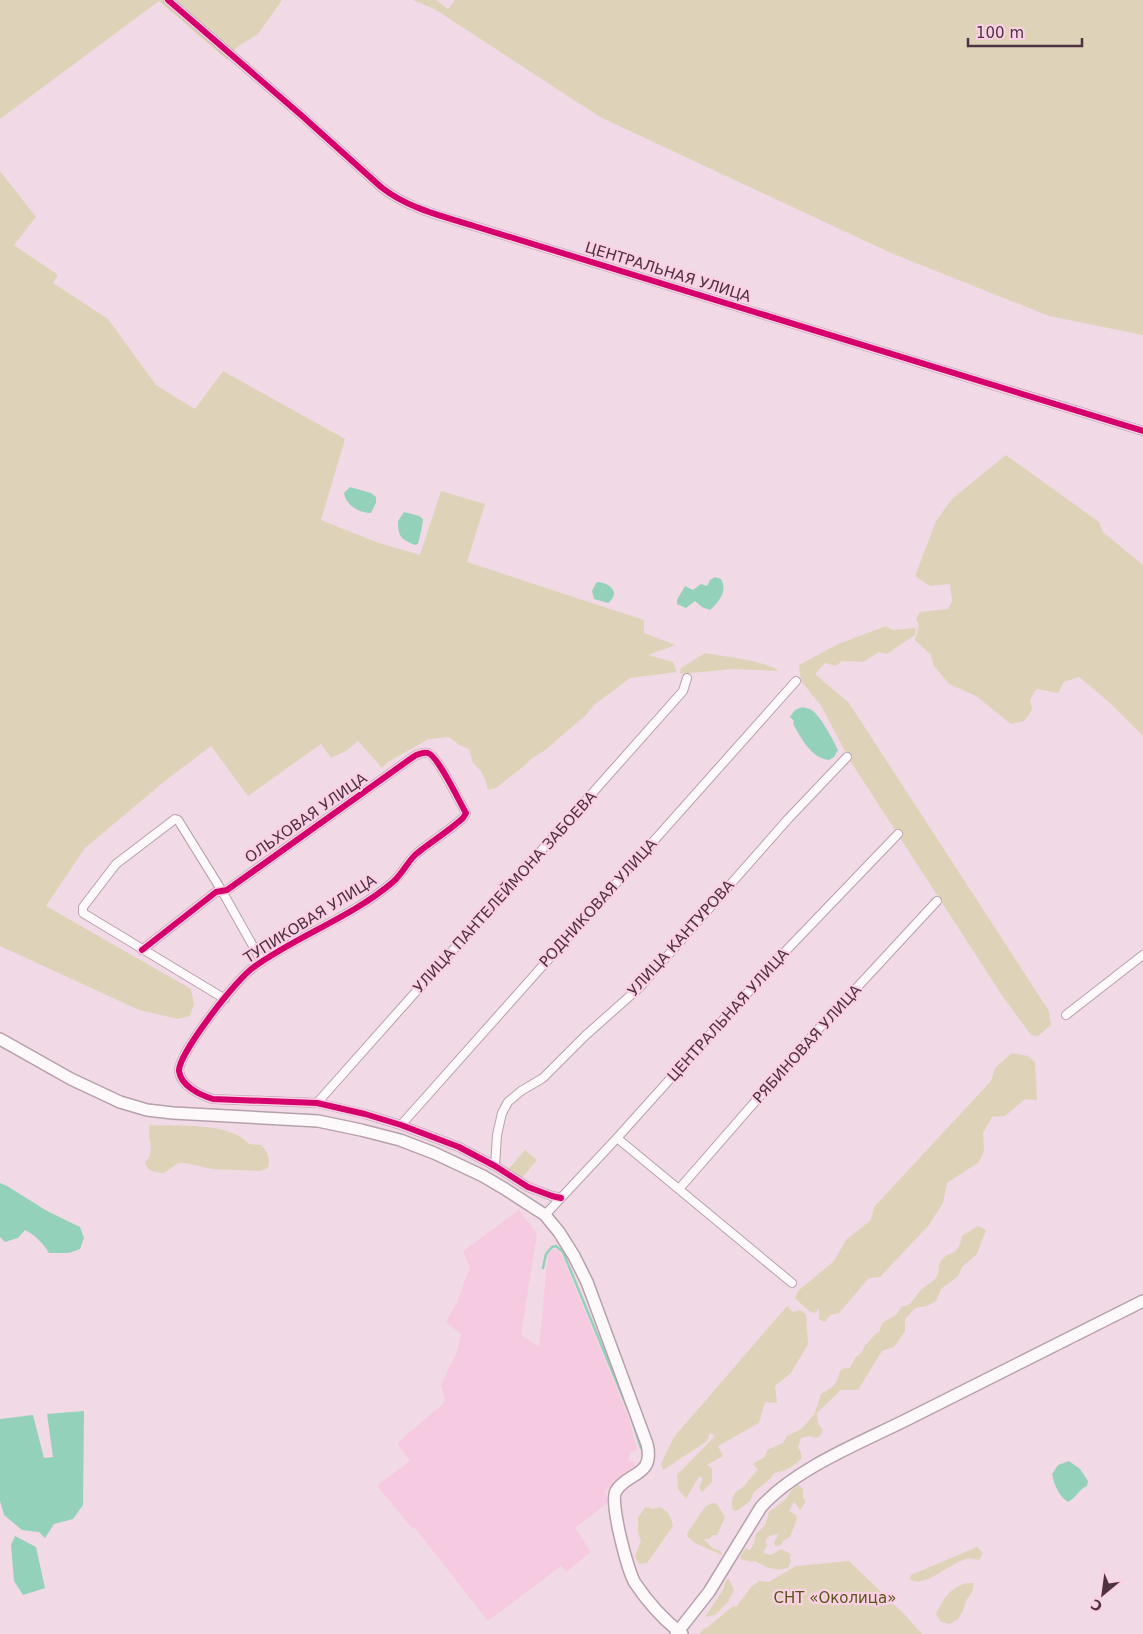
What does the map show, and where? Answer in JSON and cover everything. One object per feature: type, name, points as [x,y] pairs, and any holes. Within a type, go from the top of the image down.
[{"type":"street","name":"ЦЕНТРАЛЬНАЯ УЛИЦА","points":[[168,0],[381,187],[393,197],[408,204],[474,226],[1143,431]]},
{"type":"street","name":"УЛИЦА ПАНТЕЛЕЙМОНА ЗАБОЕВА","points":[[316,1103],[683,692],[687,678]]},
{"type":"street","name":"РОДНИКОВАЯ УЛИЦА","points":[[401,1125],[796,681]]},
{"type":"street","name":"ОЛЬХОВАЯ УЛИЦА","points":[[142,950],[216,892],[226,890],[420,753],[428,753],[432,756],[466,813]]},
{"type":"street","name":"УЛИЦА КАНТУРОВА","points":[[496,1166],[497,1136],[502,1113],[508,1102],[521,1091],[543,1078],[586,1035],[640,987],[788,819],[847,757]]},
{"type":"street","name":"ТУПИКОВАЯ УЛИЦА","points":[[316,1103],[212,1098],[200,1094],[189,1087],[179,1072],[180,1064],[197,1036],[239,979],[262,962],[348,913],[394,881],[414,856],[457,824],[466,813]]},
{"type":"street","points":[[225,998],[83,913],[83,907],[116,864],[175,819],[178,820],[182,823],[262,962]]},
{"type":"street","name":"ЦЕНТРАЛЬНАЯ УЛИЦА","points":[[544,1215],[617,1138],[776,960],[898,834]]},
{"type":"street","name":"РЯБИНОВАЯ УЛИЦА","points":[[679,1188],[813,1036],[937,901]]},
{"type":"street","points":[[1066,1015],[1143,955]]},
{"type":"street","points":[[0,1039],[71,1079],[120,1102],[147,1110],[318,1121],[400,1140],[434,1153],[483,1176],[544,1215],[559,1232],[587,1282],[647,1444],[649,1453],[642,1471],[623,1483],[615,1491],[613,1500],[634,1581],[648,1600],[679,1633],[709,1592],[761,1507],[789,1482],[843,1452],[1143,1301]]},
{"type":"street","points":[[316,1103],[365,1114],[401,1125],[459,1147],[496,1166],[528,1187],[560,1198]]},
{"type":"street","points":[[617,1138],[792,1283]]},
{"type":"shaded area","points":[[350,487],[371,493],[376,497],[376,503],[371,513],[358,510],[350,505],[344,493]]},
{"type":"shaded area","points":[[404,512],[423,519],[418,544],[415,545],[401,537],[398,521]]},
{"type":"shaded area","points":[[715,577],[721,579],[724,588],[722,596],[710,610],[702,607],[695,601],[686,608],[677,604],[677,600],[685,586],[693,590],[701,584],[707,586],[710,580]]},
{"type":"shaded area","points":[[599,582],[611,587],[614,592],[614,596],[608,603],[594,599],[592,591],[596,583]]},
{"type":"shaded area","points":[[802,707],[810,709],[818,716],[836,746],[838,750],[834,757],[829,760],[812,752],[793,724],[794,721],[790,717],[795,710]]},
{"type":"shaded area","points":[[0,1183],[47,1211],[80,1227],[84,1238],[80,1249],[69,1253],[49,1253],[38,1240],[25,1230],[18,1238],[5,1242],[0,1237]]},
{"type":"shaded area","points":[[519,1210],[537,1234],[521,1335],[539,1347],[548,1253],[553,1249],[560,1251],[628,1416],[637,1450],[630,1452],[629,1461],[633,1461],[635,1467],[604,1492],[610,1501],[575,1528],[591,1552],[566,1572],[561,1566],[488,1621],[415,1528],[412,1528],[378,1487],[380,1483],[410,1461],[397,1443],[443,1404],[445,1400],[441,1385],[457,1352],[461,1334],[446,1322],[457,1302],[470,1267],[463,1251]]},
{"type":"shaded area","points":[[84,1411],[83,1505],[73,1519],[54,1524],[45,1538],[39,1532],[22,1530],[4,1515],[0,1501],[0,1419],[33,1415],[44,1458],[53,1457],[47,1414]]},
{"type":"shaded area","points":[[1069,1461],[1080,1469],[1088,1481],[1087,1486],[1068,1502],[1057,1490],[1052,1474],[1058,1465]]},
{"type":"shaded area","points":[[15,1536],[36,1547],[45,1588],[23,1595],[14,1581],[11,1545]]},
{"type":"green space","points":[[0,0],[282,0],[258,34],[237,47],[227,60],[159,1],[0,119]]},
{"type":"green space","points":[[413,0],[436,0],[448,9],[455,0],[1143,0],[1143,335],[1049,316],[891,253],[600,117],[436,10]]},
{"type":"green space","points":[[0,171],[36,217],[14,245],[58,275],[53,283],[108,319],[156,385],[195,409],[223,371],[345,439],[321,520],[376,542],[420,555],[441,491],[485,504],[467,562],[644,620],[644,633],[676,645],[648,655],[673,662],[677,672],[630,678],[594,705],[586,715],[544,751],[531,759],[496,788],[488,790],[481,771],[473,763],[469,749],[459,745],[449,737],[429,739],[388,762],[382,768],[358,741],[346,751],[331,758],[321,744],[248,796],[211,746],[165,781],[85,848],[46,906],[191,989],[194,1004],[190,1016],[178,1019],[139,1010],[0,946]]},
{"type":"green space","points":[[1006,455],[1099,522],[1103,532],[1143,565],[1143,736],[1109,702],[1079,677],[1064,682],[1058,693],[1037,689],[1030,699],[1032,710],[1024,721],[1011,724],[976,696],[949,684],[934,666],[931,655],[915,640],[919,625],[916,619],[920,612],[948,609],[952,601],[950,584],[930,586],[915,576],[936,521],[952,499]]},
{"type":"green space","points":[[886,626],[892,630],[916,628],[915,635],[887,654],[879,652],[863,662],[842,661],[836,666],[825,663],[815,674],[849,703],[1049,1011],[1051,1025],[1038,1036],[1031,1035],[1003,997],[849,759],[822,707],[801,681],[799,665],[838,644]]},
{"type":"green space","points":[[705,653],[765,664],[778,671],[733,669],[680,674],[681,668]]},
{"type":"green space","points":[[1012,1053],[1028,1056],[1035,1062],[1037,1100],[1025,1099],[1005,1116],[992,1117],[983,1133],[984,1151],[979,1162],[947,1183],[943,1203],[929,1225],[880,1277],[869,1278],[839,1313],[830,1315],[825,1322],[819,1319],[819,1308],[815,1313],[809,1311],[795,1298],[798,1291],[834,1261],[846,1240],[871,1220],[874,1207],[991,1081],[995,1068]]},
{"type":"green space","points":[[150,1125],[203,1127],[230,1132],[241,1137],[249,1144],[261,1145],[268,1155],[268,1168],[261,1171],[211,1169],[178,1163],[164,1173],[149,1170],[145,1163],[151,1149]]},
{"type":"green space","points":[[525,1150],[537,1160],[521,1179],[508,1170]]},
{"type":"green space","points":[[978,1226],[986,1230],[977,1254],[962,1267],[958,1276],[941,1289],[936,1301],[927,1306],[915,1308],[905,1319],[905,1331],[894,1347],[882,1351],[858,1390],[841,1390],[817,1413],[818,1424],[823,1430],[820,1436],[816,1438],[809,1436],[801,1438],[798,1448],[802,1457],[800,1460],[790,1468],[774,1473],[770,1479],[754,1492],[750,1501],[737,1511],[734,1511],[732,1502],[735,1493],[758,1470],[753,1464],[764,1458],[767,1450],[783,1443],[787,1436],[801,1429],[814,1415],[821,1394],[834,1385],[840,1371],[850,1368],[865,1345],[879,1332],[882,1323],[896,1315],[902,1306],[907,1306],[921,1290],[934,1280],[944,1257],[956,1251],[962,1236]]},
{"type":"green space","points":[[787,1306],[793,1312],[800,1310],[806,1314],[808,1344],[791,1373],[775,1386],[777,1403],[765,1402],[759,1423],[718,1446],[723,1456],[707,1465],[712,1468],[712,1482],[702,1492],[699,1487],[703,1479],[699,1476],[686,1499],[678,1489],[677,1475],[715,1436],[710,1433],[707,1441],[663,1470],[661,1464],[674,1437]]},
{"type":"green space","points":[[798,1485],[803,1489],[803,1498],[806,1500],[800,1510],[794,1502],[789,1511],[796,1515],[797,1519],[790,1537],[784,1540],[780,1546],[775,1546],[774,1543],[778,1534],[769,1536],[765,1541],[767,1545],[763,1553],[771,1555],[781,1549],[791,1554],[788,1568],[775,1569],[755,1561],[740,1559],[746,1548],[750,1550],[756,1534],[765,1525],[769,1512],[786,1499],[793,1488]]},
{"type":"green space","points":[[712,1503],[717,1504],[725,1517],[717,1535],[713,1535],[709,1539],[703,1539],[714,1549],[719,1550],[722,1555],[695,1543],[687,1536],[705,1507]]},
{"type":"green space","points":[[645,1507],[653,1509],[660,1507],[666,1511],[673,1526],[647,1563],[639,1564],[635,1556],[641,1541],[638,1533],[638,1518]]},
{"type":"green space","points":[[977,1547],[983,1553],[979,1560],[961,1561],[923,1581],[910,1579],[911,1575]]},
{"type":"green space","name":"СНТ «Околица»","points":[[849,1561],[922,1634],[700,1634],[703,1629],[733,1606],[736,1607],[751,1587],[759,1581],[769,1582],[796,1566]]},
{"type":"green space","points":[[729,1579],[734,1590],[728,1602],[715,1615],[705,1617],[723,1590],[726,1580]]},
{"type":"green space","points":[[968,1583],[974,1583],[972,1592],[958,1619],[950,1624],[941,1622],[936,1614],[945,1598],[952,1590]]},
{"type":"waterway","points":[[543,1268],[546,1254],[552,1247],[556,1246],[563,1252],[629,1412]]},
{"type":"waterway","points":[[631,1417],[641,1448]]},
{"type":"cycle path","points":[[168,0],[381,187],[413,206],[450,219],[1143,431]]},
{"type":"cycle path","points":[[142,950],[216,892],[227,890],[413,757],[428,753],[437,762],[454,790],[466,813],[463,818],[415,855],[396,879],[377,894],[360,906],[271,956],[246,974],[235,985],[198,1033],[181,1062],[179,1071],[187,1085],[202,1095],[213,1099],[317,1103],[365,1114],[401,1125],[459,1147],[495,1166],[528,1187],[561,1198]]}]
